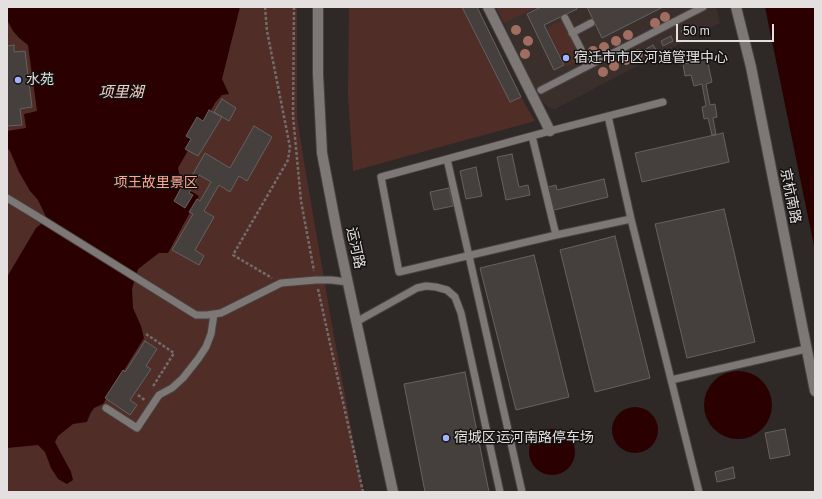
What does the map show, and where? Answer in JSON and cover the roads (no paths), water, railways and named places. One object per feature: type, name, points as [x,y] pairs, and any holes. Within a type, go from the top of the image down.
[{"type":"street","name":"运河路","points":[[318,7],[318,74],[322,153],[356,322],[393,492]]},
{"type":"street","points":[[488,7],[550,131]]},
{"type":"street","name":"京杭南路","points":[[736,7],[751,67],[815,391]]},
{"type":"lane","points":[[541,90],[703,7]]},
{"type":"lane","points":[[565,18],[589,65]]},
{"type":"lane","points":[[572,33],[591,23]]},
{"type":"lane","points":[[631,219],[399,272],[381,177],[663,102]]},
{"type":"lane","points":[[608,116],[631,219],[699,492]]},
{"type":"lane","points":[[532,136],[556,235]]},
{"type":"lane","points":[[447,159],[522,492]]},
{"type":"lane","points":[[7,198],[196,314],[207,315],[220,313],[281,283],[316,280],[348,282]]},
{"type":"lane","points":[[356,322],[417,288],[426,286],[436,287],[448,290],[455,297],[461,313],[500,492]]},
{"type":"lane","points":[[106,408],[137,428],[159,395],[172,388],[183,378],[198,359],[206,347],[211,334],[214,314]]},
{"type":"lane","points":[[671,380],[806,349]]},
{"type":"water","name":"项里湖","points":[[7,7],[240,7],[222,79],[229,94],[222,95],[215,103],[178,168],[182,186],[199,196],[168,253],[159,253],[138,269],[132,289],[133,308],[141,326],[144,338],[103,404],[94,408],[87,422],[73,424],[58,436],[55,442],[71,472],[73,480],[67,484],[58,479],[51,468],[45,452],[38,445],[7,448],[7,277],[36,228],[47,219],[38,200],[30,191],[19,172],[10,151],[7,148],[7,131],[26,128],[24,114],[37,111],[28,45],[13,31],[7,20]]},
{"type":"water","points":[[765,7],[815,7],[815,251]]},
{"type":"water","points":[[738,371],[751,374],[762,381],[769,392],[772,405],[769,418],[762,429],[751,436],[738,439],[725,436],[714,429],[707,418],[704,405],[707,392],[714,381],[725,374]]},
{"type":"water","points":[[630,407],[640,407],[648,411],[654,417],[658,425],[658,435],[654,443],[648,449],[640,453],[630,453],[622,449],[616,443],[612,435],[612,425],[616,417],[622,411]]},
{"type":"water","points":[[547,429],[557,429],[565,433],[571,439],[575,447],[575,457],[571,465],[565,471],[557,475],[547,475],[539,471],[533,465],[529,457],[529,447],[533,439],[539,433]]},
{"type":"place","name":"宿迁市市区河道管理中心","points":[[566,58]]},
{"type":"place","name":"水苑","points":[[18,80]]},
{"type":"place","name":"宿城区运河南路停车场","points":[[446,438]]},
{"type":"park label","name":"项王故里景区","points":[[156,183]]}]
